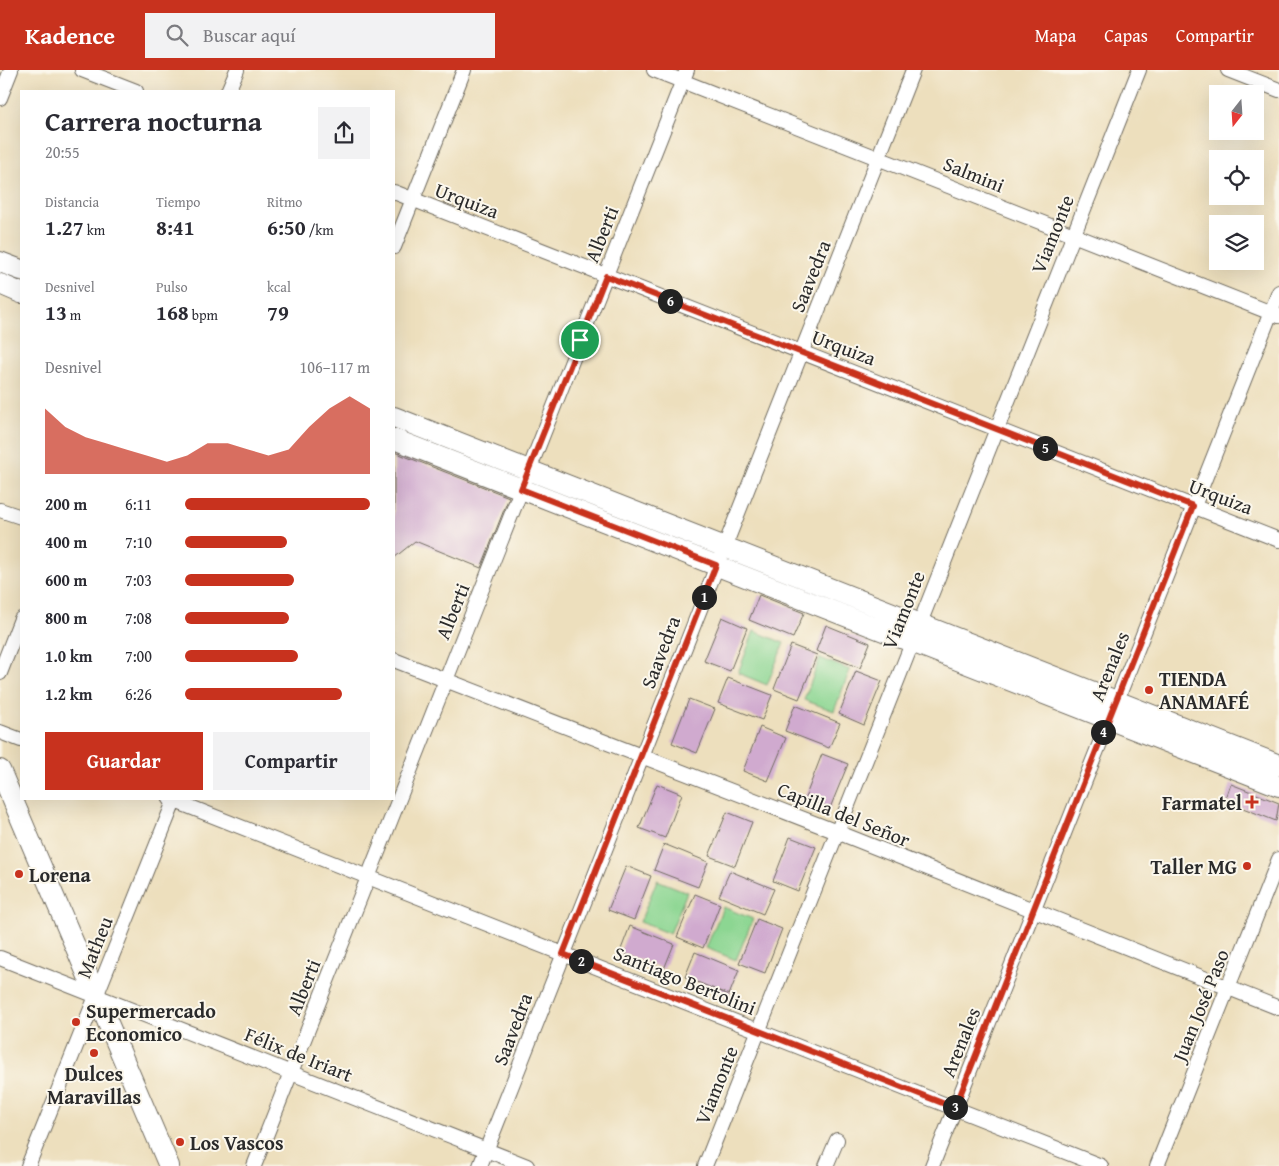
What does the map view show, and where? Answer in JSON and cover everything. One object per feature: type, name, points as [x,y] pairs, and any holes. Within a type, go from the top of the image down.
[{"type":"main road","points":[[0,262],[20,270]]},
{"type":"main road","points":[[0,284],[20,293]]},
{"type":"main road","points":[[395,417],[724,546],[916,633]]},
{"type":"main road","points":[[395,439],[716,565],[916,633],[1112,710],[1279,786]]},
{"type":"main road","points":[[1112,710],[1279,765]]},
{"type":"main road","points":[[0,770],[169,1166]]},
{"type":"street","points":[[0,98],[11,70]]},
{"type":"street","points":[[82,70],[133,90]]},
{"type":"street","points":[[228,90],[237,70]]},
{"type":"street","points":[[395,244],[464,70]]},
{"type":"street","name":"Salmini","points":[[654,70],[685,76],[878,158],[1275,314]]},
{"type":"street","name":"Saavedra","points":[[480,1166],[913,70]]},
{"type":"street","name":"Viamonte","points":[[705,1166],[1139,70]]},
{"type":"street","points":[[1228,70],[1279,90]]},
{"type":"street","name":"Alberti","points":[[254,1166],[685,76]]},
{"type":"street","name":"Urquiza","points":[[395,192],[1279,540]]},
{"type":"street","name":"Arenales","points":[[932,1166],[1193,506],[1275,314],[1279,292]]},
{"type":"street","points":[[0,510],[20,517]]},
{"type":"street","points":[[0,673],[20,622]]},
{"type":"street","name":"Capilla del Señor","points":[[395,660],[837,832],[1279,1008]]},
{"type":"street","points":[[0,732],[20,740]]},
{"type":"street","name":"Matheu","points":[[28,1166],[173,800]]},
{"type":"street","name":"Santiago Bertolini","points":[[176,800],[1101,1166]]},
{"type":"street","name":"Juan José Paso","points":[[1157,1166],[1279,859]]},
{"type":"street","name":"Félix de Iriart","points":[[0,958],[527,1166]]},
{"type":"street","points":[[826,1166],[837,1140]]},
{"type":"green space","points":[[754,631],[784,643],[767,685],[738,673]]},
{"type":"green space","points":[[820,658],[850,670],[834,711],[804,700]]},
{"type":"green space","points":[[657,880],[687,892],[670,934],[640,922]]},
{"type":"green space","points":[[723,907],[753,919],[736,960],[706,948]]},
{"type":"building","points":[[395,452],[509,497],[481,568],[415,541],[395,557]]},
{"type":"building","points":[[759,595],[804,613],[793,638],[749,620]]},
{"type":"building","points":[[722,617],[747,628],[730,671],[704,661]]},
{"type":"building","points":[[826,625],[870,643],[860,668],[816,651]]},
{"type":"building","points":[[791,645],[817,655],[799,699],[774,689]]},
{"type":"building","points":[[856,671],[882,681],[864,725],[839,714]]},
{"type":"building","points":[[728,678],[772,695],[762,720],[718,703]]},
{"type":"building","points":[[689,699],[715,709],[697,753],[672,743]]},
{"type":"building","points":[[795,705],[840,723],[829,748],[785,731]]},
{"type":"building","points":[[760,727],[786,738],[768,781],[743,771]]},
{"type":"building","points":[[822,754],[848,764],[830,808],[805,798]]},
{"type":"building","points":[[657,784],[682,794],[665,838],[639,828]]},
{"type":"building","name":"Farmatel","points":[[1231,784],[1279,803],[1276,821],[1225,801]]},
{"type":"building","points":[[727,812],[752,822],[735,866],[709,856]]},
{"type":"building","points":[[790,837],[816,847],[798,891],[773,881]]},
{"type":"building","points":[[664,844],[708,862],[698,887],[654,870]]},
{"type":"building","points":[[626,866],[651,876],[634,920],[608,910]]},
{"type":"building","points":[[730,871],[774,889],[763,914],[719,896]]},
{"type":"building","points":[[695,894],[720,904],[703,948],[677,937]]},
{"type":"building","points":[[757,919],[782,929],[765,973],[739,963]]},
{"type":"building","points":[[630,926],[674,944],[664,969],[620,952]]},
{"type":"building","points":[[695,952],[739,970],[729,995],[685,977]]},
{"type":"place","name":"TIENDA ANAMAFÉ","points":[[1149,690]]},
{"type":"place","name":"Farmatel","points":[[1252,802]]},
{"type":"place","name":"Taller MG","points":[[1247,866]]},
{"type":"place","name":"Lorena","points":[[19,874]]},
{"type":"place","name":"Supermercado Economico","points":[[76,1022]]},
{"type":"place","name":"Dulces Maravillas","points":[[94,1053]]},
{"type":"place","name":"Los Vascos","points":[[180,1142]]},
{"type":"route","points":[[606,276],[1193,506],[955,1108],[563,954],[716,565],[521,489],[580,340],[606,276]]}]
